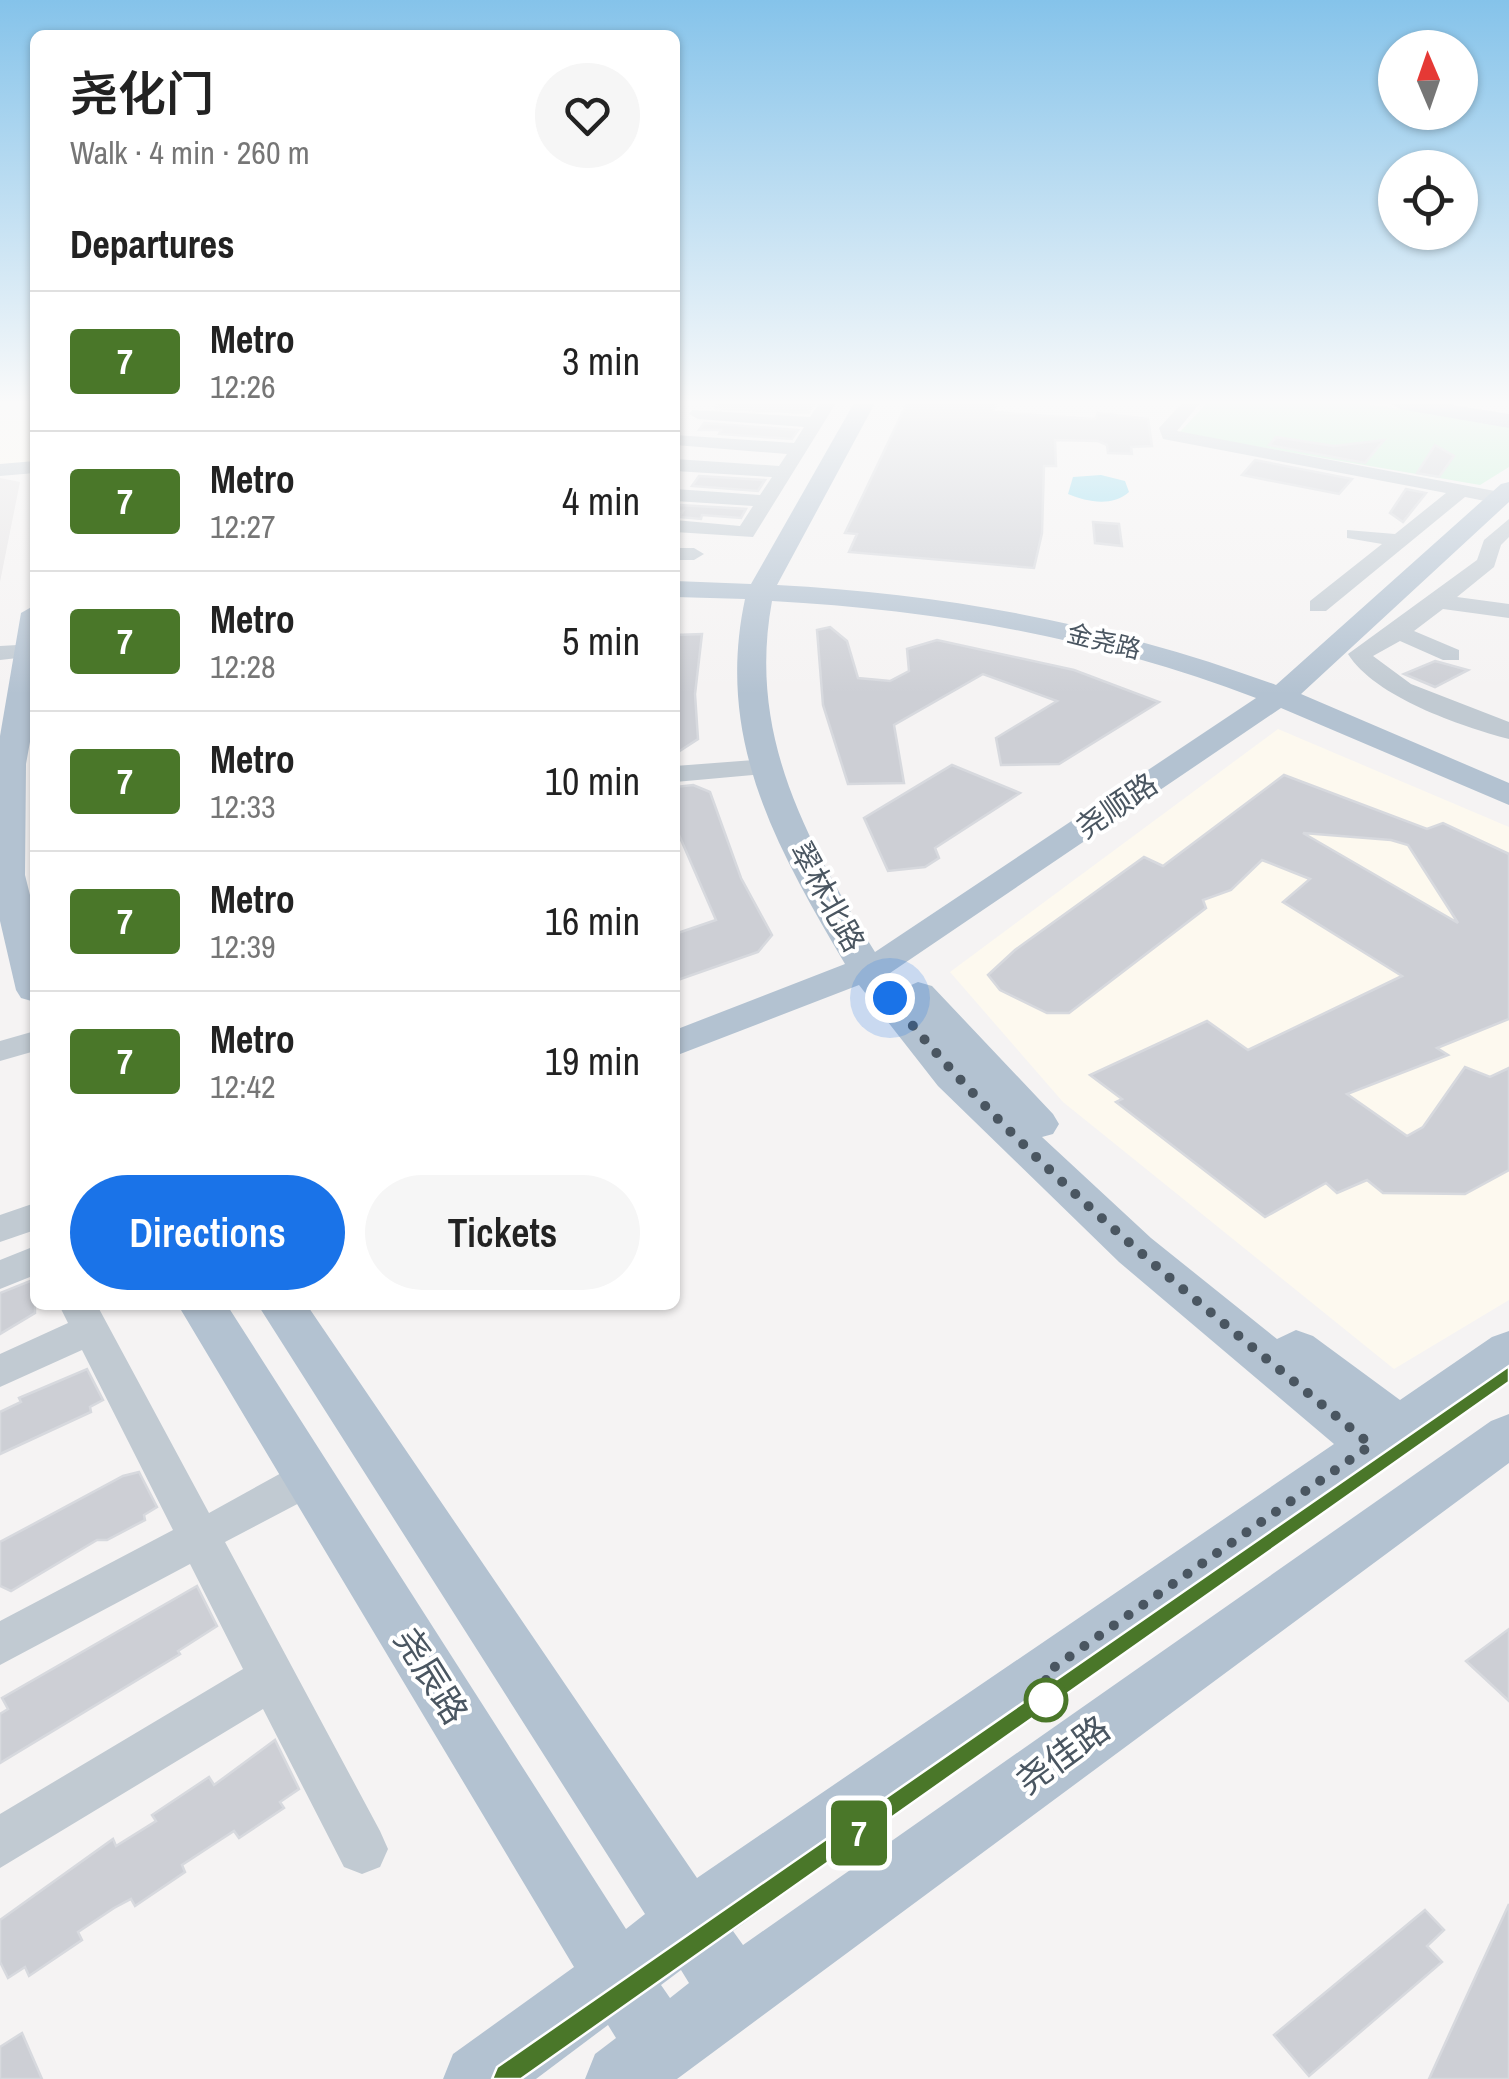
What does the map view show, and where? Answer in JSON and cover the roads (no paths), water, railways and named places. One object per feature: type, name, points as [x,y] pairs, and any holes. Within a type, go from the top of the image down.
[{"type":"main road","name":"翠林北路","points":[[816,500],[751,637],[748,684],[773,797],[826,901],[878,966],[1075,1164],[1310,1360],[1384,1435]]},
{"type":"main road","name":"翠林北路","points":[[824,500],[773,585],[765,680],[790,790],[878,966]]},
{"type":"main road","name":"尧顺路","points":[[680,1042],[878,966],[1288,690],[1497,500]]},
{"type":"main road","name":"金尧路","points":[[680,576],[773,585],[1022,622],[1132,647],[1288,690],[1509,774]]},
{"type":"main road","name":"金尧路","points":[[680,589],[773,585]]},
{"type":"main road","points":[[0,618],[30,615]]},
{"type":"main road","points":[[0,632],[25,641],[5,764],[3,876],[30,972]]},
{"type":"main road","name":"金尧路","points":[[1288,690],[1509,795]]},
{"type":"main road","name":"尧辰路","points":[[205,1310],[617,1976],[641,2063]]},
{"type":"main road","points":[[285,1310],[734,1992]]},
{"type":"main road","points":[[478,2079],[690,1924],[1509,1350]]},
{"type":"main road","name":"尧佳路","points":[[641,2063],[734,1992],[1509,1436]]},
{"type":"street","points":[[680,526],[746,533],[767,502],[741,500]]},
{"type":"street","points":[[1318,606],[1450,500]]},
{"type":"street","points":[[1507,727],[1410,692],[1360,660],[1360,654],[1398,632],[1499,557],[1491,544],[1509,525]]},
{"type":"street","points":[[1354,534],[1400,541]]},
{"type":"street","points":[[1436,601],[1509,610]]},
{"type":"street","points":[[1398,632],[1451,656]]},
{"type":"street","points":[[680,768],[766,762]]},
{"type":"street","points":[[0,1051],[30,1042]]},
{"type":"street","points":[[0,1230],[30,1218]]},
{"type":"street","points":[[0,1275],[30,1262]]},
{"type":"street","points":[[0,1372],[84,1317],[210,1531],[273,1677],[362,1849]]},
{"type":"street","points":[[0,1644],[309,1478]]},
{"type":"street","points":[[0,1843],[273,1677]]},
{"type":"metro line","name":"7","points":[[509,2079],[1509,1375]]}]
